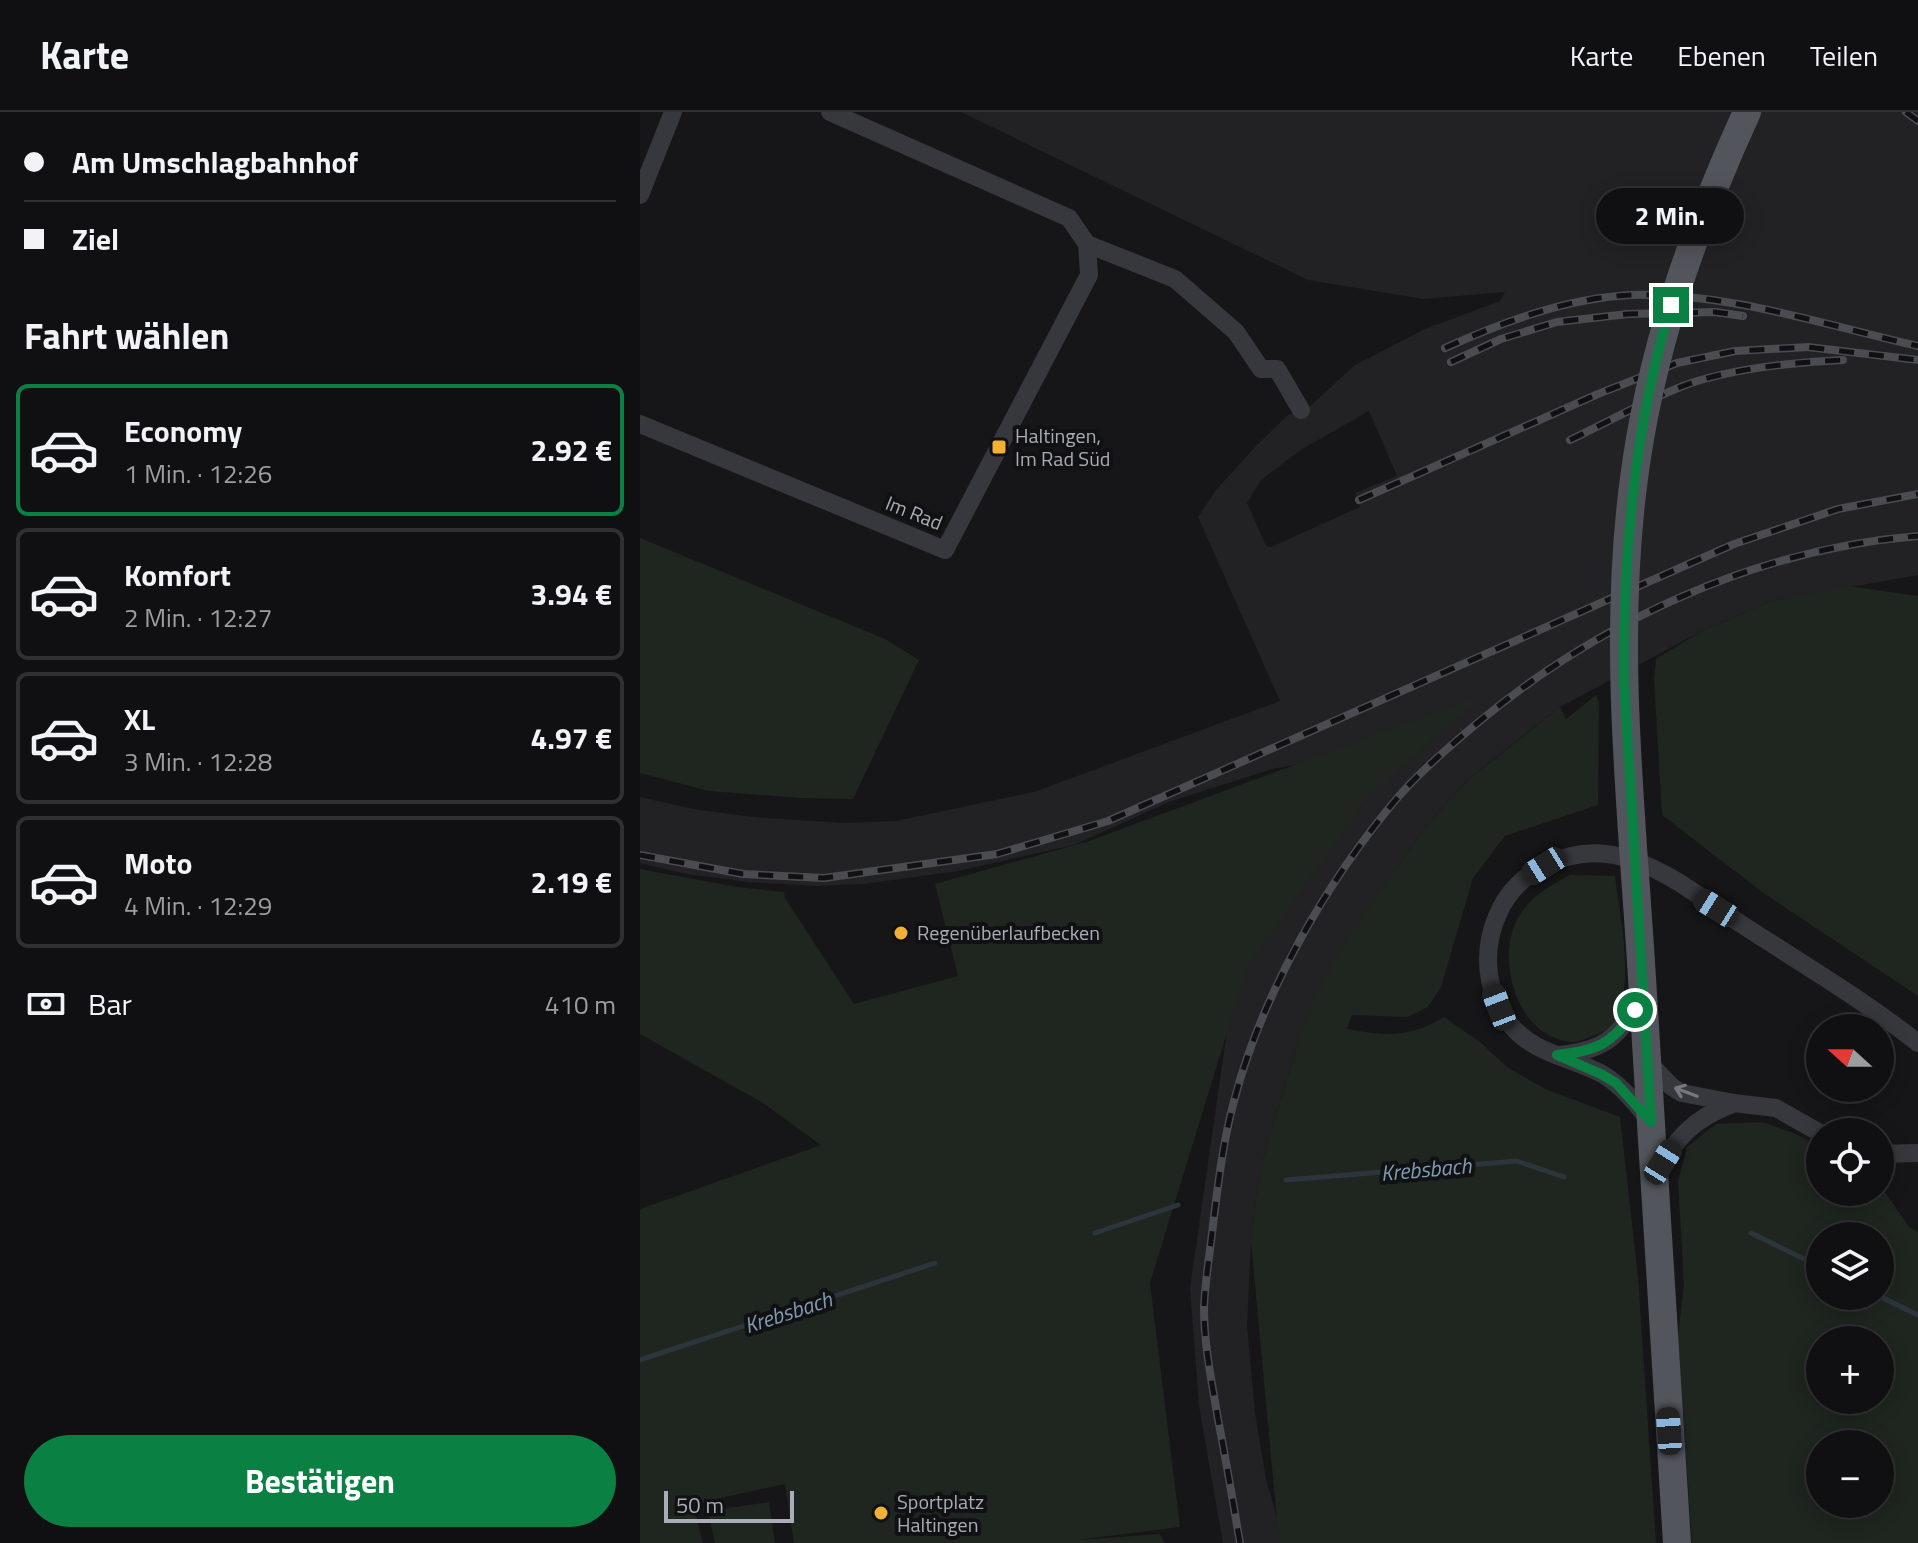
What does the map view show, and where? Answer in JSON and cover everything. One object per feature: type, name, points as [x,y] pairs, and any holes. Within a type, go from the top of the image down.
[{"type":"main road","points":[[1677,1543],[1624,682],[1625,577],[1633,486],[1651,383],[1671,305],[1696,230],[1747,112]]},
{"type":"street","points":[[640,195],[673,112]]},
{"type":"street","points":[[830,112],[1069,218],[1087,244],[1175,279],[1236,332],[1261,369],[1277,369],[1301,410]]},
{"type":"street","name":"Im Rad","points":[[640,424],[945,550],[1089,275],[1087,244]]},
{"type":"street","points":[[1651,1122],[1616,1083],[1534,1046],[1510,1024],[1499,1007],[1487,963],[1489,942],[1497,916],[1514,888],[1544,866],[1579,854],[1613,855],[1632,860],[1667,877],[1814,971],[1918,1043]]},
{"type":"street","points":[[1557,1055],[1597,1048],[1613,1038],[1643,996]]},
{"type":"street","points":[[1648,1062],[1682,1093],[1776,1108],[1806,1125]]},
{"type":"street","points":[[1654,1176],[1671,1148],[1694,1122],[1734,1103]]},
{"type":"street","points":[[1894,1154],[1918,1153]]},
{"type":"shaded area","points":[[961,112],[1918,112],[1918,575],[1769,602],[1700,632],[1560,707],[1469,779],[1428,824],[1348,938],[1296,1051],[1267,1143],[1257,1189],[1251,1241],[1247,1326],[1255,1413],[1266,1479],[1284,1543],[1223,1543],[1199,1406],[1190,1288],[1238,955],[1390,748],[1272,769],[1169,802],[1074,845],[958,871],[864,884],[815,886],[748,882],[686,874],[640,863],[640,797],[693,809],[753,817],[843,823],[896,821],[1034,792],[1280,701],[1198,517],[1216,490],[1288,415],[1309,407],[1355,365],[1425,329],[1500,301],[1505,292],[1423,299],[1308,280]],"holes":[[[1369,411],[1397,476],[1355,493],[1360,507],[1271,547],[1266,546],[1247,503],[1261,480],[1299,451]]]},
{"type":"shaded area","points":[[640,538],[885,639],[919,660],[853,799],[709,791],[640,773]]},
{"type":"shaded area","points":[[1848,586],[1918,596],[1918,996],[1762,892],[1662,815],[1654,679],[1656,659],[1700,632],[1769,602]]},
{"type":"shaded area","points":[[1596,695],[1599,704],[1598,805],[1505,836],[1473,878],[1441,987],[1428,1007],[1408,1017],[1352,1015],[1347,1029],[1397,1034],[1420,1029],[1444,1017],[1480,1042],[1507,1067],[1545,1089],[1620,1117],[1638,1277],[1656,1543],[1279,1543],[1251,1241],[1257,1189],[1267,1143],[1313,1003],[1347,938],[1428,824],[1469,779],[1560,707],[1566,719]]},
{"type":"shaded area","points":[[1481,696],[1367,798],[1247,968],[1150,1283],[1180,1527],[1077,1540],[1160,1534],[1165,1543],[794,1543],[785,1484],[693,1504],[703,1543],[640,1543],[640,1209],[821,1145],[763,1103],[640,1034],[640,869],[737,887],[784,892],[854,1004],[958,976],[935,884],[1089,841]]},
{"type":"shaded area","points":[[1570,875],[1615,876],[1625,960],[1623,994],[1616,1020],[1600,1033],[1573,1042],[1554,1038],[1538,1028],[1526,1014],[1511,978],[1509,958],[1510,939],[1526,906]]},
{"type":"shaded area","points":[[1762,1122],[1796,1134],[1806,1139],[1806,1206],[1894,1205],[1909,1227],[1918,1232],[1918,1543],[1692,1543],[1678,1336],[1684,1284],[1678,1181],[1687,1147],[1716,1124]]},
{"type":"shaded area","points":[[769,1502],[775,1543],[715,1543],[708,1511]]},
{"type":"waterway","name":"Krebsbach","points":[[1286,1180],[1517,1161],[1564,1177]]},
{"type":"waterway","name":"Krebsbach","points":[[1095,1233],[1178,1205]]},
{"type":"waterway","name":"Krebsbach","points":[[1751,1233],[1806,1260]]},
{"type":"waterway","name":"Krebsbach","points":[[640,1360],[935,1263]]},
{"type":"waterway","name":"Krebsbach","points":[[1894,1303],[1918,1315]]},
{"type":"railway","points":[[1906,112],[1918,121]]},
{"type":"railway","points":[[1445,348],[1559,306],[1631,295],[1667,295],[1740,304],[1918,346]]},
{"type":"railway","points":[[1451,362],[1501,339],[1557,322],[1628,314],[1715,312],[1743,316]]},
{"type":"railway","points":[[1359,500],[1598,394],[1677,363],[1735,351],[1808,347],[1918,360]]},
{"type":"railway","points":[[1570,440],[1655,398],[1701,380],[1762,367],[1843,360]]},
{"type":"railway","points":[[640,855],[743,874],[824,878],[997,854],[1108,821],[1734,544],[1838,509],[1918,494]]},
{"type":"railway","points":[[1240,1543],[1204,1322],[1206,1277],[1221,1163],[1234,1101],[1261,1020],[1300,940],[1347,864],[1399,796],[1436,759],[1523,688],[1574,653],[1682,596],[1739,574],[1798,556],[1918,536]]},
{"type":"place","name":"Haltingen, Im Rad Süd","points":[[999,447]]},
{"type":"place","name":"Regenüberlaufbecken","points":[[901,933]]},
{"type":"place","name":"Sportplatz Haltingen","points":[[881,1513]]},
{"type":"route","points":[[1635,1010],[1613,1038],[1597,1048],[1557,1055],[1616,1083],[1651,1122],[1624,682],[1625,577],[1640,438],[1671,305]]}]
